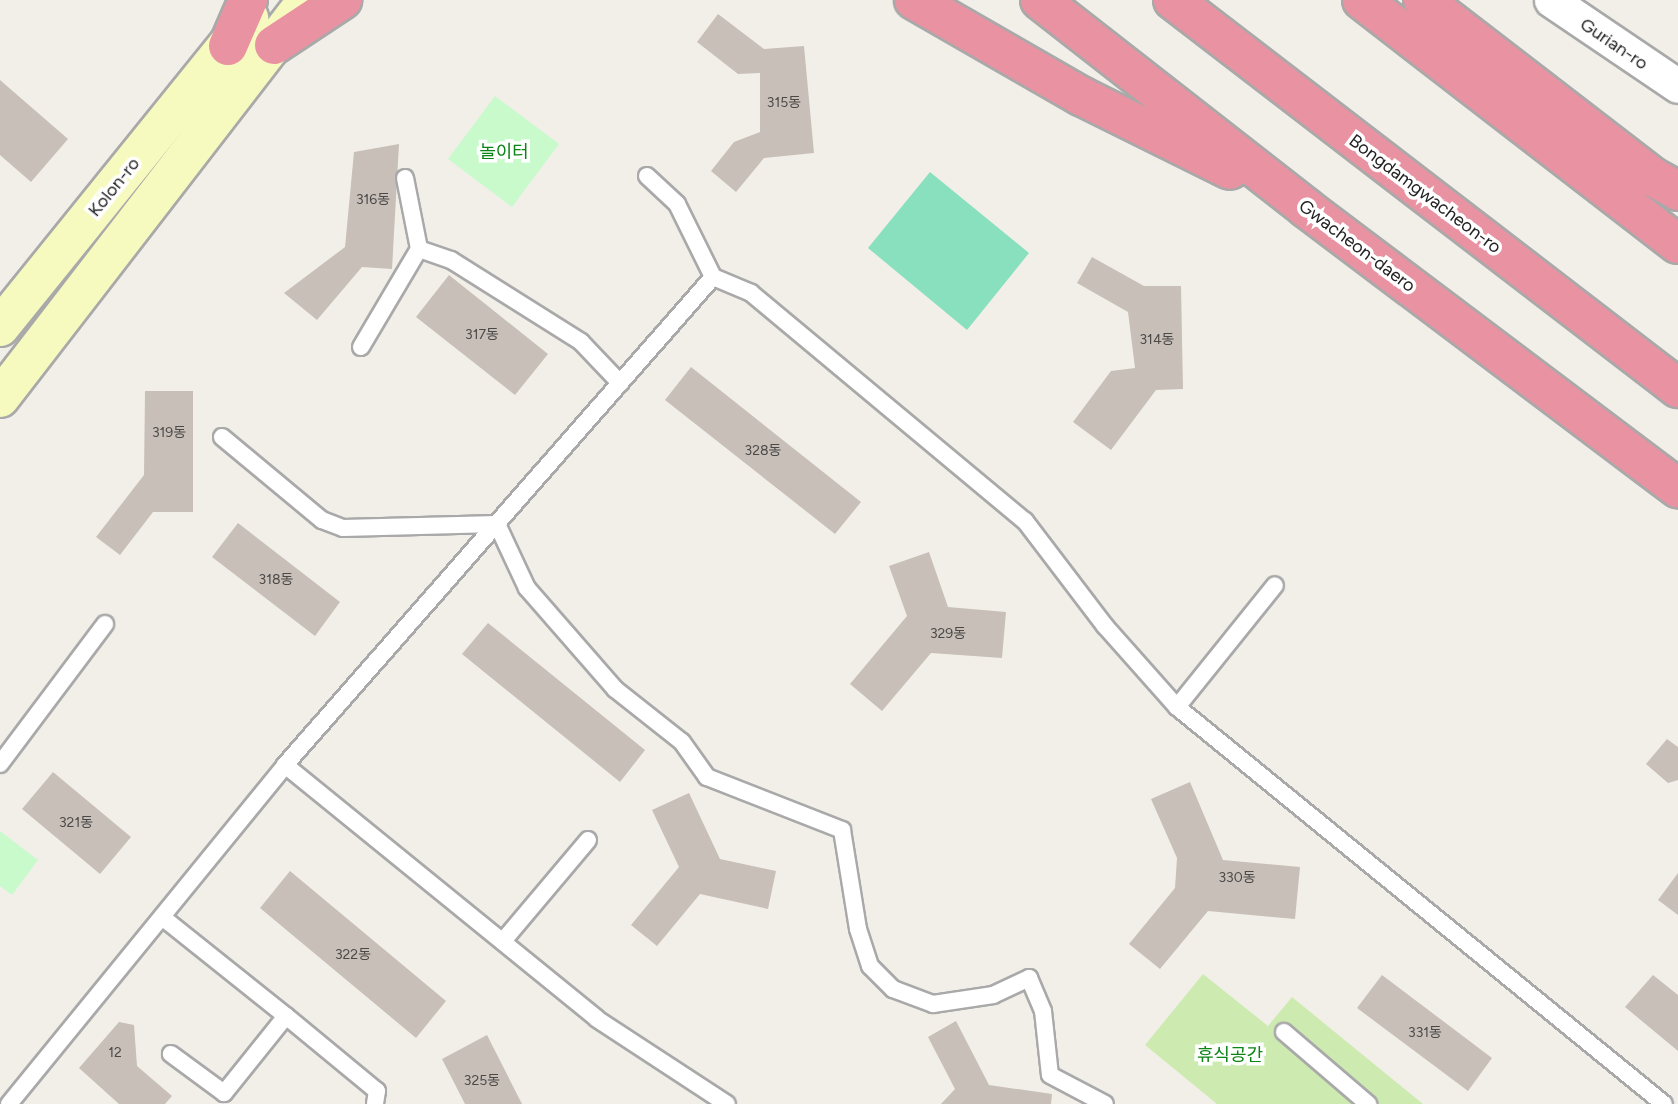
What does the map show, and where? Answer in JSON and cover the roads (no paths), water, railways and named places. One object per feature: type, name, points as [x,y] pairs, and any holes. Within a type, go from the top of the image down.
[{"type":"highway","points":[[228,46],[248,0]]},
{"type":"highway","points":[[274,45],[342,0]]},
{"type":"highway","points":[[915,0],[1081,96],[1306,208]]},
{"type":"highway","name":"Gwacheon-daero","points":[[1040,0],[1306,208],[1678,488]]},
{"type":"highway","name":"Bongdamgwacheon-ro","points":[[1173,0],[1678,388]]},
{"type":"highway","points":[[1362,0],[1678,244]]},
{"type":"highway","points":[[1423,0],[1653,177],[1678,191]]},
{"type":"street","name":"Kolon-ro","points":[[0,327],[228,46],[261,0]]},
{"type":"street","points":[[0,398],[307,0]]},
{"type":"street","name":"Gurian-ro","points":[[1550,0],[1678,86]]},
{"type":"lane","points":[[647,176],[677,204],[713,276],[751,293],[1025,521],[1105,626],[1177,707],[1664,1104]]},
{"type":"lane","points":[[361,347],[419,249],[405,177]]},
{"type":"lane","points":[[419,249],[452,260],[581,342],[621,383]]},
{"type":"lane","points":[[9,1104],[285,765],[713,276]]},
{"type":"lane","points":[[222,437],[321,520],[343,528],[497,524]]},
{"type":"lane","points":[[497,524],[527,588],[615,689],[682,742],[707,778],[842,830],[862,942],[870,966],[893,989],[933,1004],[993,995],[1029,978],[1042,1011],[1050,1075],[1105,1104]]},
{"type":"lane","points":[[1177,707],[1275,585]]},
{"type":"lane","points":[[0,764],[105,624]]},
{"type":"lane","points":[[285,765],[597,1019],[727,1104]]},
{"type":"lane","points":[[503,941],[588,840]]},
{"type":"lane","points":[[162,917],[377,1091],[375,1104]]},
{"type":"lane","points":[[172,1054],[224,1093],[286,1016]]},
{"type":"lane","points":[[1284,1032],[1368,1104]]},
{"type":"park label","name":"놀이터","points":[[504,152]]},
{"type":"park label","name":"휴식공간","points":[[1230,1055]]}]
